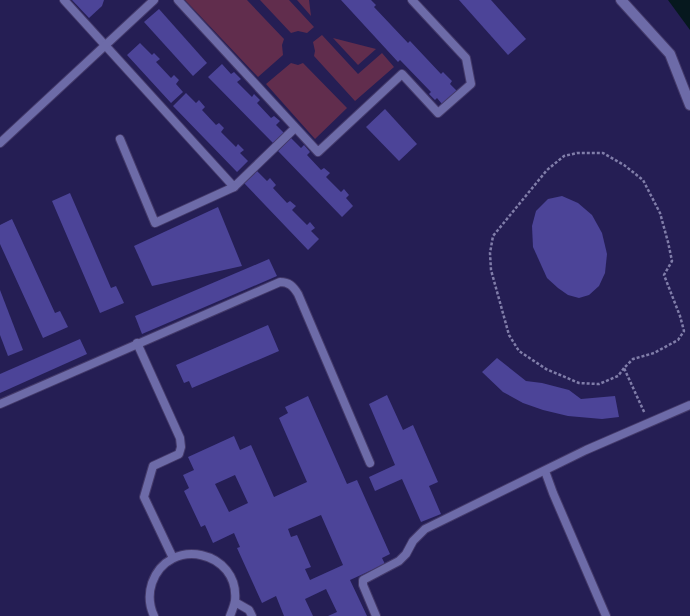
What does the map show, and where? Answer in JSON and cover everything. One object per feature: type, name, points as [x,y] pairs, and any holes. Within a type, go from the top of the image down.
[{"type":"main road","points":[[621,0],[670,54],[690,105]]},
{"type":"lane","points":[[64,0],[106,44],[234,187]]},
{"type":"lane","points":[[0,143],[154,0]]},
{"type":"lane","points":[[178,0],[318,152],[402,74],[438,113],[471,84],[466,58],[412,0]]},
{"type":"lane","points":[[120,139],[155,223],[234,187],[295,128]]},
{"type":"lane","points":[[0,404],[137,343],[280,282],[286,282],[294,287],[298,294],[370,462]]},
{"type":"lane","points":[[137,343],[180,438],[181,448],[179,454],[153,466],[144,497],[173,558]]},
{"type":"lane","points":[[376,616],[363,585],[363,580],[399,561],[406,554],[412,541],[424,530],[586,450],[690,405]]},
{"type":"lane","points":[[545,471],[606,616]]},
{"type":"lane","points":[[152,616],[149,602],[149,592],[155,574],[164,563],[173,558],[193,554],[206,556],[216,561],[226,570],[235,591],[235,602],[230,616]]},
{"type":"lane","points":[[235,602],[249,610],[252,616]]},
{"type":"path","points":[[577,152],[603,153],[624,165],[643,180],[660,213],[668,242],[672,261],[664,275],[684,330],[678,340],[654,353],[633,360],[624,368],[618,376],[599,384],[578,383],[546,369],[519,351],[509,335],[491,270],[490,253],[493,236],[547,170],[564,156],[577,152]]},
{"type":"path","points":[[624,368],[649,423]]},
{"type":"shaded area","points":[[185,0],[247,0],[284,39],[282,45],[283,55],[258,77]]},
{"type":"shaded area","points":[[260,0],[289,0],[314,27],[307,33],[298,31],[291,33]]},
{"type":"shaded area","points":[[297,0],[309,0],[311,16]]},
{"type":"shaded area","points":[[668,0],[690,0],[690,30]]},
{"type":"shaded area","points":[[322,35],[358,74],[382,53],[394,67],[355,101],[314,56],[315,51],[313,42]]},
{"type":"shaded area","points":[[333,38],[376,49],[358,65]]},
{"type":"shaded area","points":[[291,63],[298,65],[303,63],[347,108],[315,139],[266,84]]},
{"type":"building","points":[[72,0],[104,0],[102,6],[89,18]]},
{"type":"building","points":[[341,0],[371,0],[376,5],[374,7],[408,43],[410,41],[441,74],[443,72],[452,81],[450,84],[457,91],[442,104],[437,98],[435,100],[429,94],[431,92],[400,60],[398,62]]},
{"type":"building","points":[[459,0],[491,0],[526,39],[508,55]]},
{"type":"building","points":[[159,9],[207,63],[193,76],[144,22]]},
{"type":"building","points":[[140,43],[152,55],[154,53],[160,59],[156,62],[171,78],[174,75],[179,80],[176,84],[183,92],[171,103],[127,55]]},
{"type":"building","points":[[222,64],[231,74],[234,72],[241,79],[237,82],[252,97],[254,94],[260,100],[257,103],[271,118],[274,116],[280,121],[276,125],[284,133],[273,143],[208,77]]},
{"type":"building","points":[[186,93],[196,103],[199,100],[205,107],[202,110],[216,125],[219,123],[224,128],[221,132],[236,147],[238,144],[244,150],[240,153],[248,161],[237,172],[173,106]]},
{"type":"building","points":[[385,109],[417,144],[399,161],[366,127]]},
{"type":"building","points":[[291,138],[301,148],[304,145],[310,152],[307,155],[321,170],[324,168],[330,173],[326,177],[341,192],[344,189],[349,195],[346,198],[353,206],[342,217],[278,151]]},
{"type":"building","points":[[257,171],[267,181],[270,178],[276,185],[273,188],[287,203],[290,201],[296,206],[292,210],[307,225],[310,222],[315,228],[311,231],[319,239],[308,250],[244,183]]},
{"type":"building","points":[[70,193],[111,288],[116,286],[124,303],[100,313],[52,201]]},
{"type":"building","points":[[562,196],[578,203],[592,215],[602,233],[607,254],[605,273],[599,286],[589,295],[579,298],[568,295],[547,278],[533,247],[532,226],[536,211],[548,199]]},
{"type":"building","points":[[218,207],[242,266],[152,286],[134,246]]},
{"type":"building","points":[[12,219],[55,313],[60,311],[68,327],[43,338],[0,244],[0,225]]},
{"type":"building","points":[[269,259],[277,276],[142,334],[135,316]]},
{"type":"building","points":[[0,290],[23,350],[8,356],[0,335]]},
{"type":"building","points":[[268,325],[279,351],[192,388],[189,381],[184,383],[176,365]]},
{"type":"building","points":[[80,339],[87,354],[0,393],[0,374]]},
{"type":"building","points":[[497,358],[526,381],[542,383],[569,390],[581,399],[615,396],[619,417],[602,419],[568,416],[523,403],[503,392],[482,372]]},
{"type":"building","points":[[387,395],[403,430],[413,425],[438,482],[429,486],[441,514],[421,522],[402,479],[375,491],[369,477],[395,465],[369,404]]},
{"type":"building","points":[[308,396],[347,484],[357,480],[390,554],[382,558],[385,564],[350,580],[367,616],[328,616],[337,612],[326,589],[305,599],[313,616],[284,616],[276,596],[262,603],[237,548],[240,547],[234,533],[213,543],[205,525],[201,527],[184,491],[189,488],[183,475],[194,470],[188,457],[234,436],[240,450],[251,445],[274,497],[307,482],[279,418],[288,413],[285,407]],"holes":[[[235,475],[248,503],[229,512],[215,484]],[[321,515],[343,565],[310,580],[305,569],[311,567],[297,535],[291,537],[288,529]]]}]
